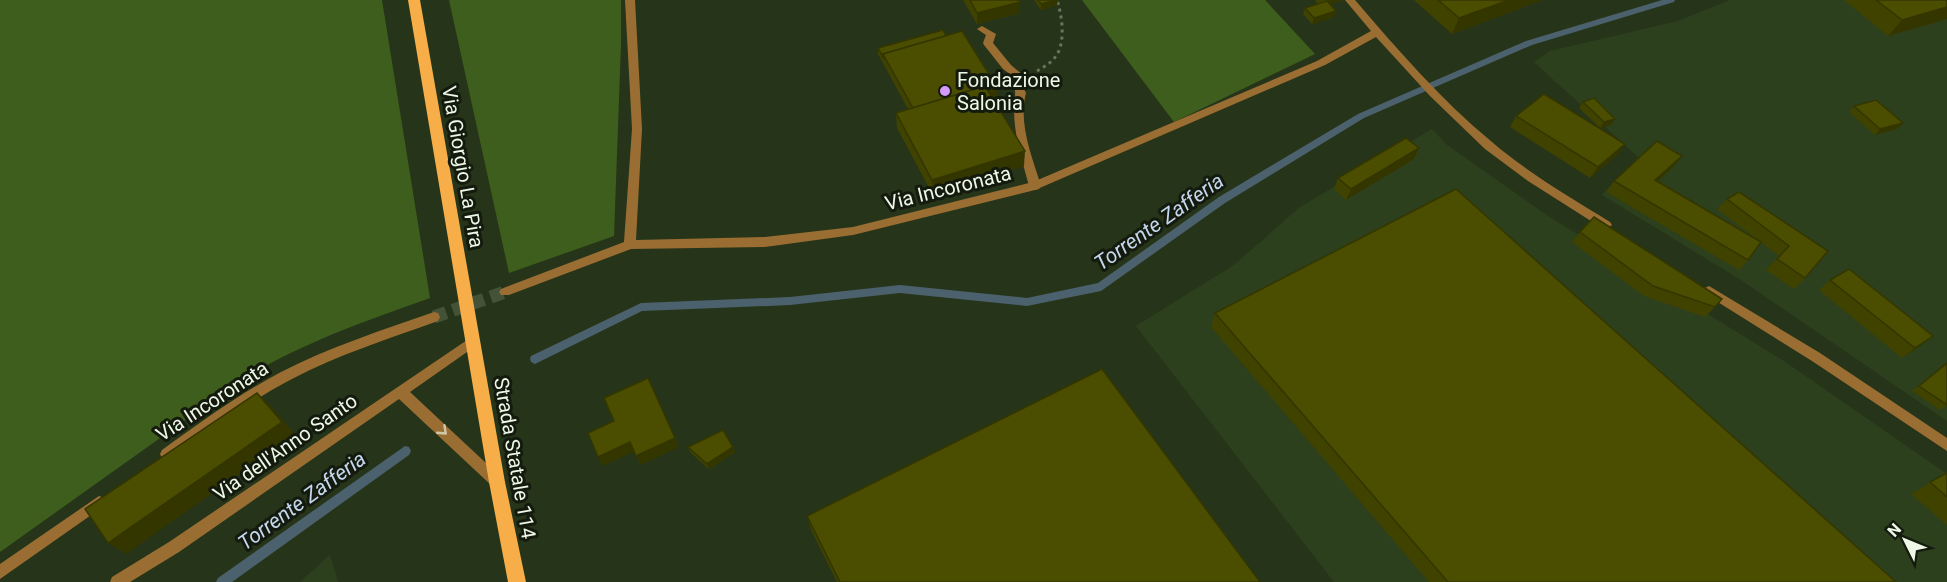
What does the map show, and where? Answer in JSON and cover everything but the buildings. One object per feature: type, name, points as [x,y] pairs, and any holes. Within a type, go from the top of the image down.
[{"type":"main road","name":"Via Giorgio La Pira","points":[[414,0],[473,341]]},
{"type":"main road","name":"Strada Statale 114","points":[[473,341],[517,582]]},
{"type":"street","points":[[630,0],[637,129],[630,245]]},
{"type":"street","points":[[1350,0],[1390,48],[1450,112],[1510,163],[1613,230]]},
{"type":"street","points":[[982,29],[991,34],[988,43],[998,58],[1019,76],[1018,87],[1021,93],[1018,100],[1018,120],[1035,186]]},
{"type":"street","name":"Via Incoronata","points":[[505,292],[630,245],[765,242],[843,233],[1035,186],[1161,134],[1321,63],[1377,32]]},
{"type":"street","points":[[1698,284],[1816,357],[1947,445]]},
{"type":"street","name":"Via Incoronata","points":[[153,464],[244,400],[285,376],[354,345],[434,317]]},
{"type":"street","name":"Via dell'Anno Santo","points":[[117,582],[174,547],[473,341]]},
{"type":"street","points":[[400,391],[497,482]]},
{"type":"street","points":[[0,572],[114,491]]},
{"type":"path","points":[[1019,76],[1036,71],[1052,62],[1062,46],[1063,17],[1057,0]]},
{"type":"shaded area","points":[[0,0],[382,0],[430,298],[311,343],[243,379],[0,552]]},
{"type":"shaded area","points":[[449,0],[621,0],[614,236],[509,273]]},
{"type":"shaded area","points":[[1082,0],[1265,0],[1315,54],[1174,122]]},
{"type":"shaded area","points":[[1730,0],[1947,0],[1947,421],[1741,280],[1602,195],[1638,157],[1534,62],[1550,51],[1678,21]]},
{"type":"shaded area","points":[[1432,129],[1447,145],[1551,218],[1781,359],[1947,474],[1947,582],[1334,582],[1136,326],[1234,265],[1300,207]]},
{"type":"shaded area","points":[[330,555],[338,582],[300,582]]},
{"type":"waterway","name":"Torrente Zafferia","points":[[535,359],[641,307],[790,301],[900,289],[1027,302],[1101,287],[1222,200],[1361,116],[1529,43],[1671,0]]},
{"type":"waterway","name":"Torrente Zafferia","points":[[222,582],[405,451]]},
{"type":"tunnel","points":[[434,317],[505,292]]},
{"type":"place","name":"Fondazione Salonia","points":[[945,91]]}]
